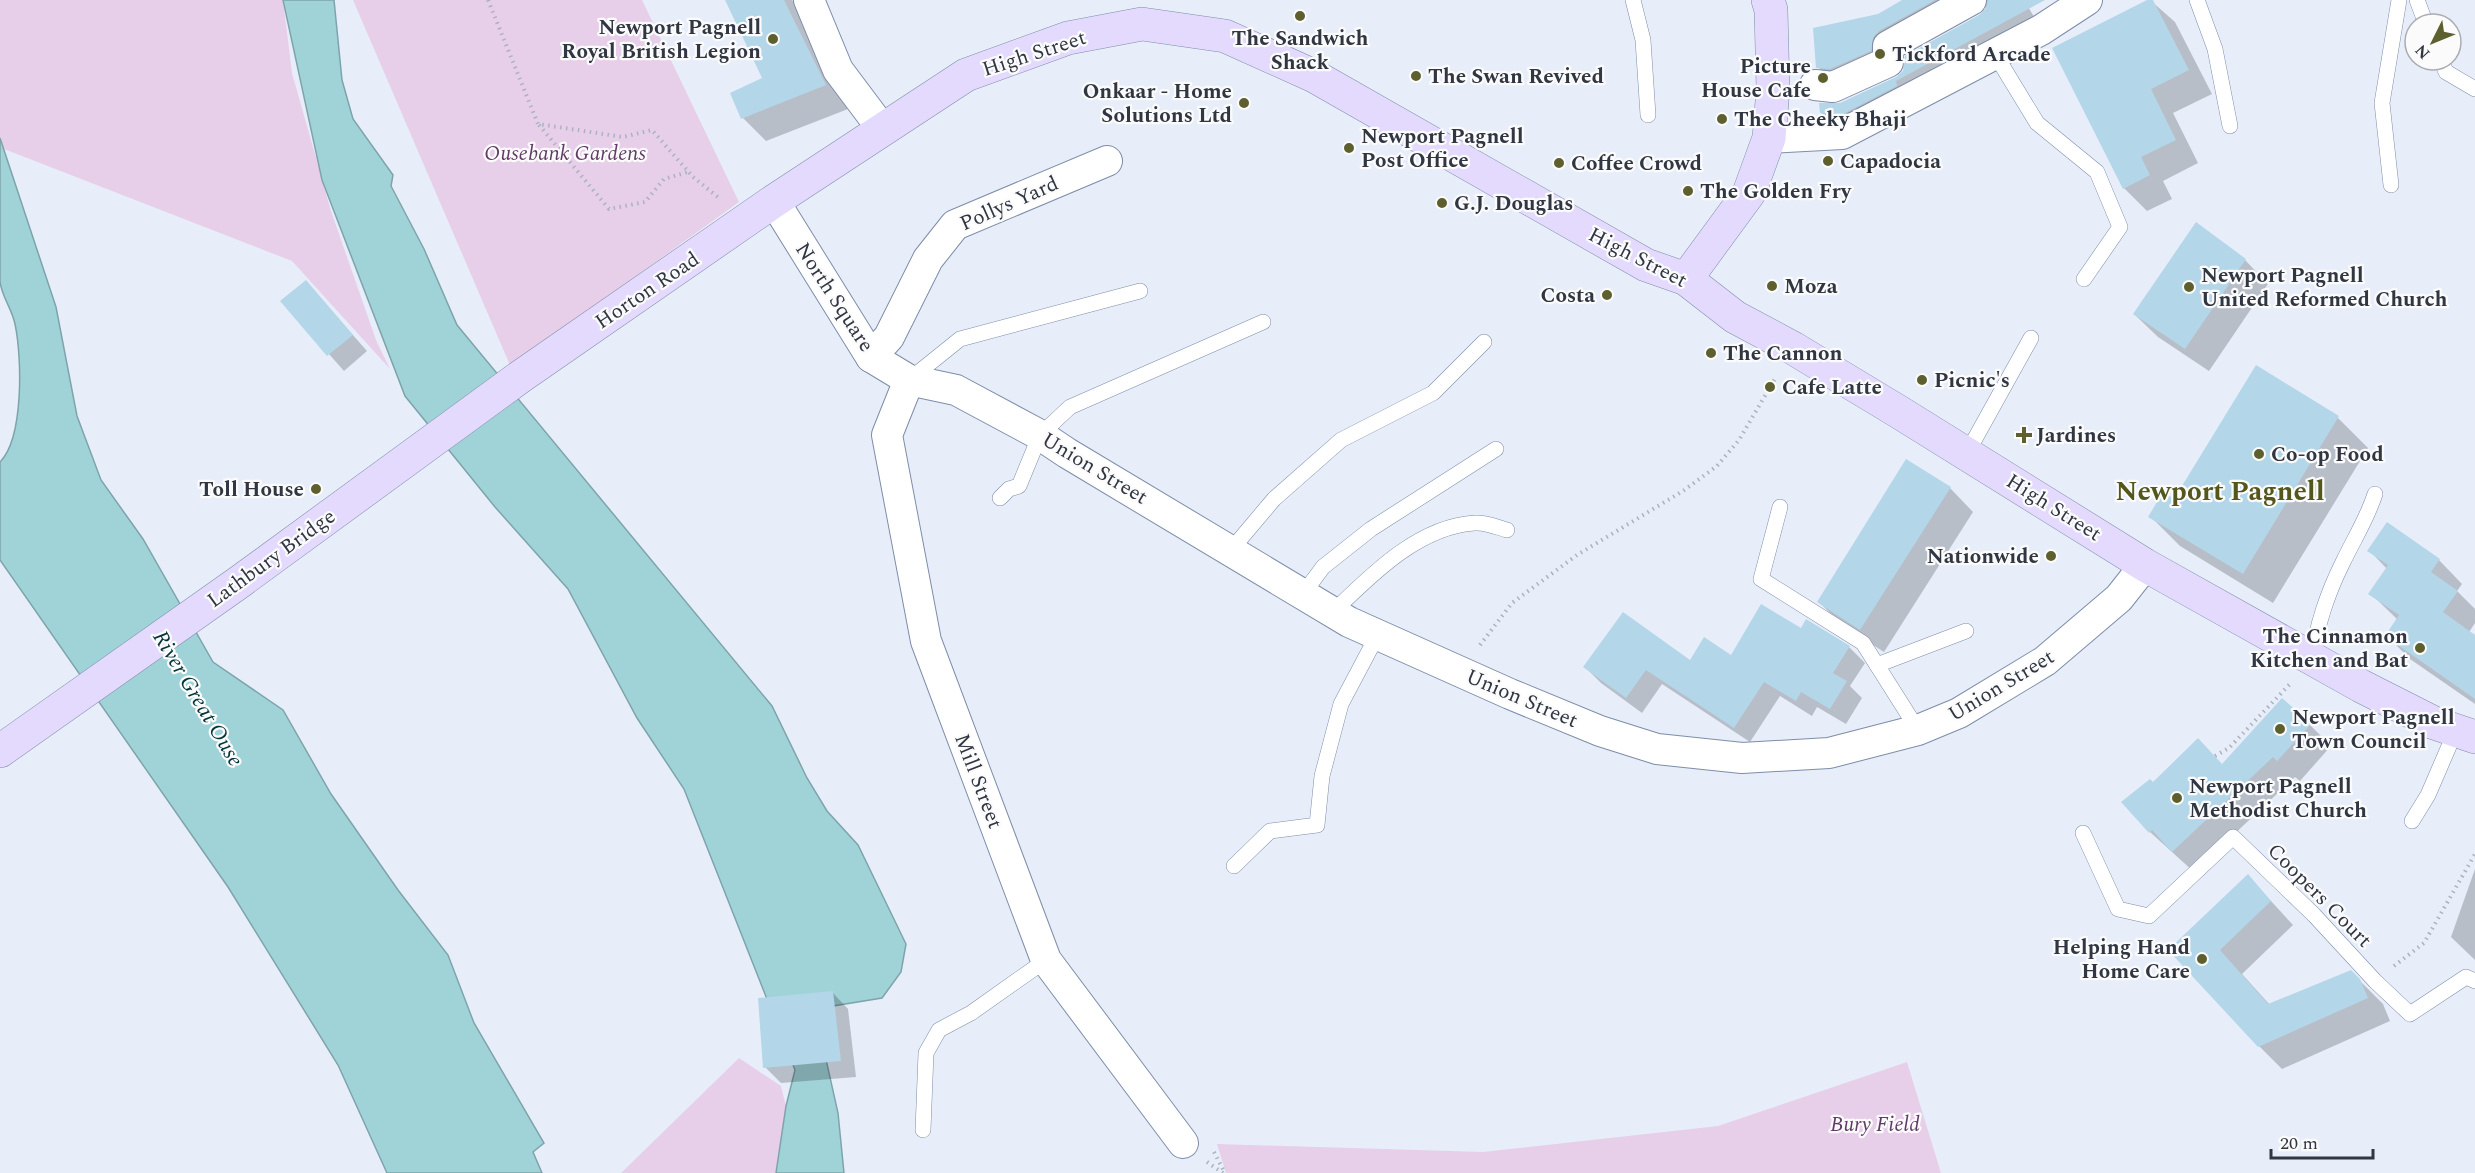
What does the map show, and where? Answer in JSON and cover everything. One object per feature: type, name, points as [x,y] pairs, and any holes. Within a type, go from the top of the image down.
[{"type":"main road","points":[[1686,279],[1749,193],[1769,138],[1773,89],[1771,10],[1768,0]]},
{"type":"main road","name":"High Street","points":[[774,201],[966,75],[1068,38],[1142,24],[1225,36],[1314,76],[1646,265],[1686,279],[1735,317],[1793,348],[1967,453],[2145,565],[2313,659],[2434,723],[2465,734]]},
{"type":"main road","name":"Horton Road","points":[[520,377],[774,201]]},
{"type":"main road","name":"Lathbury Bridge","points":[[11,743],[213,600],[520,377]]},
{"type":"street","points":[[810,0],[838,70],[883,130]]},
{"type":"street","points":[[1815,85],[1833,87],[1888,62],[1888,46],[1971,0]]},
{"type":"street","points":[[1769,138],[1842,134],[2041,30],[2087,0]]},
{"type":"street","name":"Pollys Yard","points":[[871,357],[889,337],[928,260],[955,225],[1107,161]]},
{"type":"street","name":"North Square","points":[[774,201],[871,357],[909,380]]},
{"type":"street","name":"Union Street","points":[[909,380],[956,390],[1040,435],[1333,612],[1377,636],[1600,732],[1657,749],[1742,758],[1829,753],[1918,730],[1959,713],[2046,661],[2119,598],[2145,565]]},
{"type":"street","name":"Mill Street","points":[[909,380],[887,435],[926,641],[1046,960],[1183,1143]]},
{"type":"lane","points":[[1634,0],[1643,40],[1648,115]]},
{"type":"lane","points":[[2197,0],[2215,49],[2230,126]]},
{"type":"lane","points":[[2391,185],[2382,103],[2399,0]]},
{"type":"lane","points":[[1995,54],[2037,123],[2097,172],[2120,227],[2084,279]]},
{"type":"lane","points":[[2446,72],[2475,89]]},
{"type":"lane","points":[[909,380],[960,339],[1140,291]]},
{"type":"lane","points":[[1000,498],[1009,489],[1019,486],[1040,435],[1070,407],[1263,322]]},
{"type":"lane","points":[[1967,453],[2031,338]]},
{"type":"lane","points":[[1230,550],[1274,500],[1341,440],[1433,393],[1484,342]]},
{"type":"lane","points":[[1303,594],[1323,567],[1371,529],[1496,449]]},
{"type":"lane","points":[[2313,659],[2314,637],[2326,605],[2342,564],[2368,517],[2375,494]]},
{"type":"lane","points":[[1780,507],[1761,579],[1863,642],[1918,730]]},
{"type":"lane","points":[[1333,612],[1371,574],[1402,550],[1446,528],[1477,523],[1507,530]]},
{"type":"lane","points":[[1877,665],[1966,631]]},
{"type":"lane","points":[[1234,866],[1270,831],[1317,825],[1322,776],[1341,704],[1377,636]]},
{"type":"lane","points":[[2412,821],[2465,734]]},
{"type":"lane","name":"Coopers Court","points":[[2083,833],[2118,909],[2149,916],[2233,837],[2314,915],[2375,981],[2410,1014],[2466,977],[2475,981]]},
{"type":"lane","points":[[923,1130],[926,1053],[939,1030],[971,1013],[1046,960]]},
{"type":"path","points":[[488,0],[538,124],[609,209],[645,202],[664,179],[688,172]]},
{"type":"path","points":[[538,124],[623,137],[652,130],[688,172],[746,222]]},
{"type":"path","points":[[1460,672],[1512,603],[1577,555],[1683,491],[1717,466],[1739,440],[1793,348]]},
{"type":"path","points":[[2215,756],[2229,748],[2313,659]]},
{"type":"path","points":[[2375,981],[2424,943],[2475,854]]},
{"type":"green space","points":[[0,0],[283,0],[292,73],[331,211],[376,340],[390,369],[292,261],[4,149],[0,138]]},
{"type":"green space","name":"Ousebank Gardens","points":[[353,0],[642,0],[739,202],[600,302],[512,370]]},
{"type":"green space","points":[[739,1058],[781,1086],[786,1106],[776,1173],[621,1173]]},
{"type":"green space","name":"Bury Field","points":[[1907,1062],[1941,1173],[1226,1173],[1217,1144],[1483,1152],[1718,1126]]},
{"type":"water","points":[[283,0],[334,0],[342,80],[353,119],[393,175],[391,186],[424,249],[457,325],[772,706],[807,778],[827,811],[858,845],[906,944],[901,972],[882,998],[827,1007],[825,1055],[838,1113],[844,1173],[776,1173],[786,1106],[795,1070],[684,789],[637,718],[568,589],[495,507],[405,396],[322,180]]},
{"type":"water","name":"River Great Ouse","points":[[0,138],[56,307],[77,416],[101,480],[143,539],[213,662],[283,710],[331,794],[398,890],[448,955],[474,1023],[544,1143],[533,1152],[542,1173],[387,1173],[338,1065],[228,887],[0,560],[0,462],[8,451],[13,435],[20,376],[15,324],[0,281]]},
{"type":"building","name":"Newport Pagnell Royal British Legion","points":[[725,0],[784,0],[826,85],[741,119],[730,93],[762,78]]},
{"type":"building","points":[[1902,0],[1935,0],[1879,31],[1873,38],[1871,51],[1830,69],[1816,68],[1813,28],[1878,14]]},
{"type":"building","points":[[1988,0],[2045,0],[1896,81],[1897,86],[1845,113],[1840,115],[1820,113],[1819,103],[1840,103],[1896,77],[1903,71],[1905,56],[1979,15],[1986,8]]},
{"type":"building","points":[[2147,0],[2153,0],[2189,70],[2151,89],[2176,140],[2141,157],[2150,175],[2123,189],[2052,48]]},
{"type":"building","name":"Newport Pagnell United Reformed Church","points":[[2196,222],[2246,259],[2185,349],[2133,314]]},
{"type":"building","points":[[306,280],[353,335],[327,356],[280,301]]},
{"type":"building","name":"Co-op Food","points":[[2256,365],[2339,416],[2243,574],[2148,517],[2163,492],[2174,499]]},
{"type":"building","points":[[1906,459],[1951,487],[1860,630],[1817,602]]},
{"type":"building","points":[[2387,522],[2440,559],[2431,572],[2458,591],[2443,612],[2475,635],[2475,699],[2385,636],[2399,615],[2368,594],[2388,565],[2367,551]]},
{"type":"building","points":[[1761,604],[1801,628],[1806,619],[1850,646],[1833,673],[1847,681],[1830,709],[1801,692],[1796,701],[1764,682],[1734,728],[1646,670],[1626,698],[1583,667],[1623,612],[1690,660],[1704,637],[1731,655]]},
{"type":"building","name":"Newport Pagnell Methodist Church","points":[[2282,698],[2311,724],[2277,761],[2273,757],[2172,852],[2152,830],[2149,833],[2121,802],[2150,779],[2153,782],[2198,738],[2222,764]]},
{"type":"building","name":"Helping Hand Home Care","points":[[2248,874],[2271,901],[2220,950],[2268,1004],[2351,970],[2360,979],[2368,998],[2258,1047],[2168,950]]},
{"type":"building","points":[[833,991],[841,1061],[763,1068],[758,998]]},
{"type":"place","name":"The Sandwich Shack","points":[[1300,16]]},
{"type":"place","name":"Newport Pagnell Royal British Legion","points":[[773,39]]},
{"type":"place","name":"Tickford Arcade","points":[[1880,54]]},
{"type":"place","name":"The Swan Revived","points":[[1416,76]]},
{"type":"place","name":"Picture House Cafe","points":[[1823,78]]},
{"type":"place","name":"Onkaar - Home Solutions Ltd","points":[[1244,103]]},
{"type":"place","name":"The Cheeky Bhaji","points":[[1722,119]]},
{"type":"place","name":"Newport Pagnell Post Office","points":[[1349,148]]},
{"type":"place","name":"Capadocia","points":[[1828,161]]},
{"type":"place","name":"Coffee Crowd","points":[[1559,163]]},
{"type":"place","name":"The Golden Fry","points":[[1688,191]]},
{"type":"place","name":"G.J. Douglas","points":[[1442,203]]},
{"type":"place","name":"Moza","points":[[1772,286]]},
{"type":"place","name":"Newport Pagnell United Reformed Church","points":[[2189,287]]},
{"type":"place","name":"Costa","points":[[1607,295]]},
{"type":"place","name":"The Cannon","points":[[1711,353]]},
{"type":"place","name":"Picnic's","points":[[1922,380]]},
{"type":"place","name":"Cafe Latte","points":[[1770,387]]},
{"type":"place","name":"Jardines","points":[[2024,435]]},
{"type":"place","name":"Co-op Food","points":[[2259,454]]},
{"type":"place","name":"Toll House","points":[[316,489]]},
{"type":"place","name":"Nationwide","points":[[2051,556]]},
{"type":"place","name":"The Cinnamon Kitchen and Bat","points":[[2420,648]]},
{"type":"place","name":"Newport Pagnell Town Council","points":[[2280,729]]},
{"type":"place","name":"Newport Pagnell Methodist Church","points":[[2177,798]]},
{"type":"place","name":"Helping Hand Home Care","points":[[2202,959]]},
{"type":"district","name":"Newport Pagnell","points":[[2220,491]]}]
